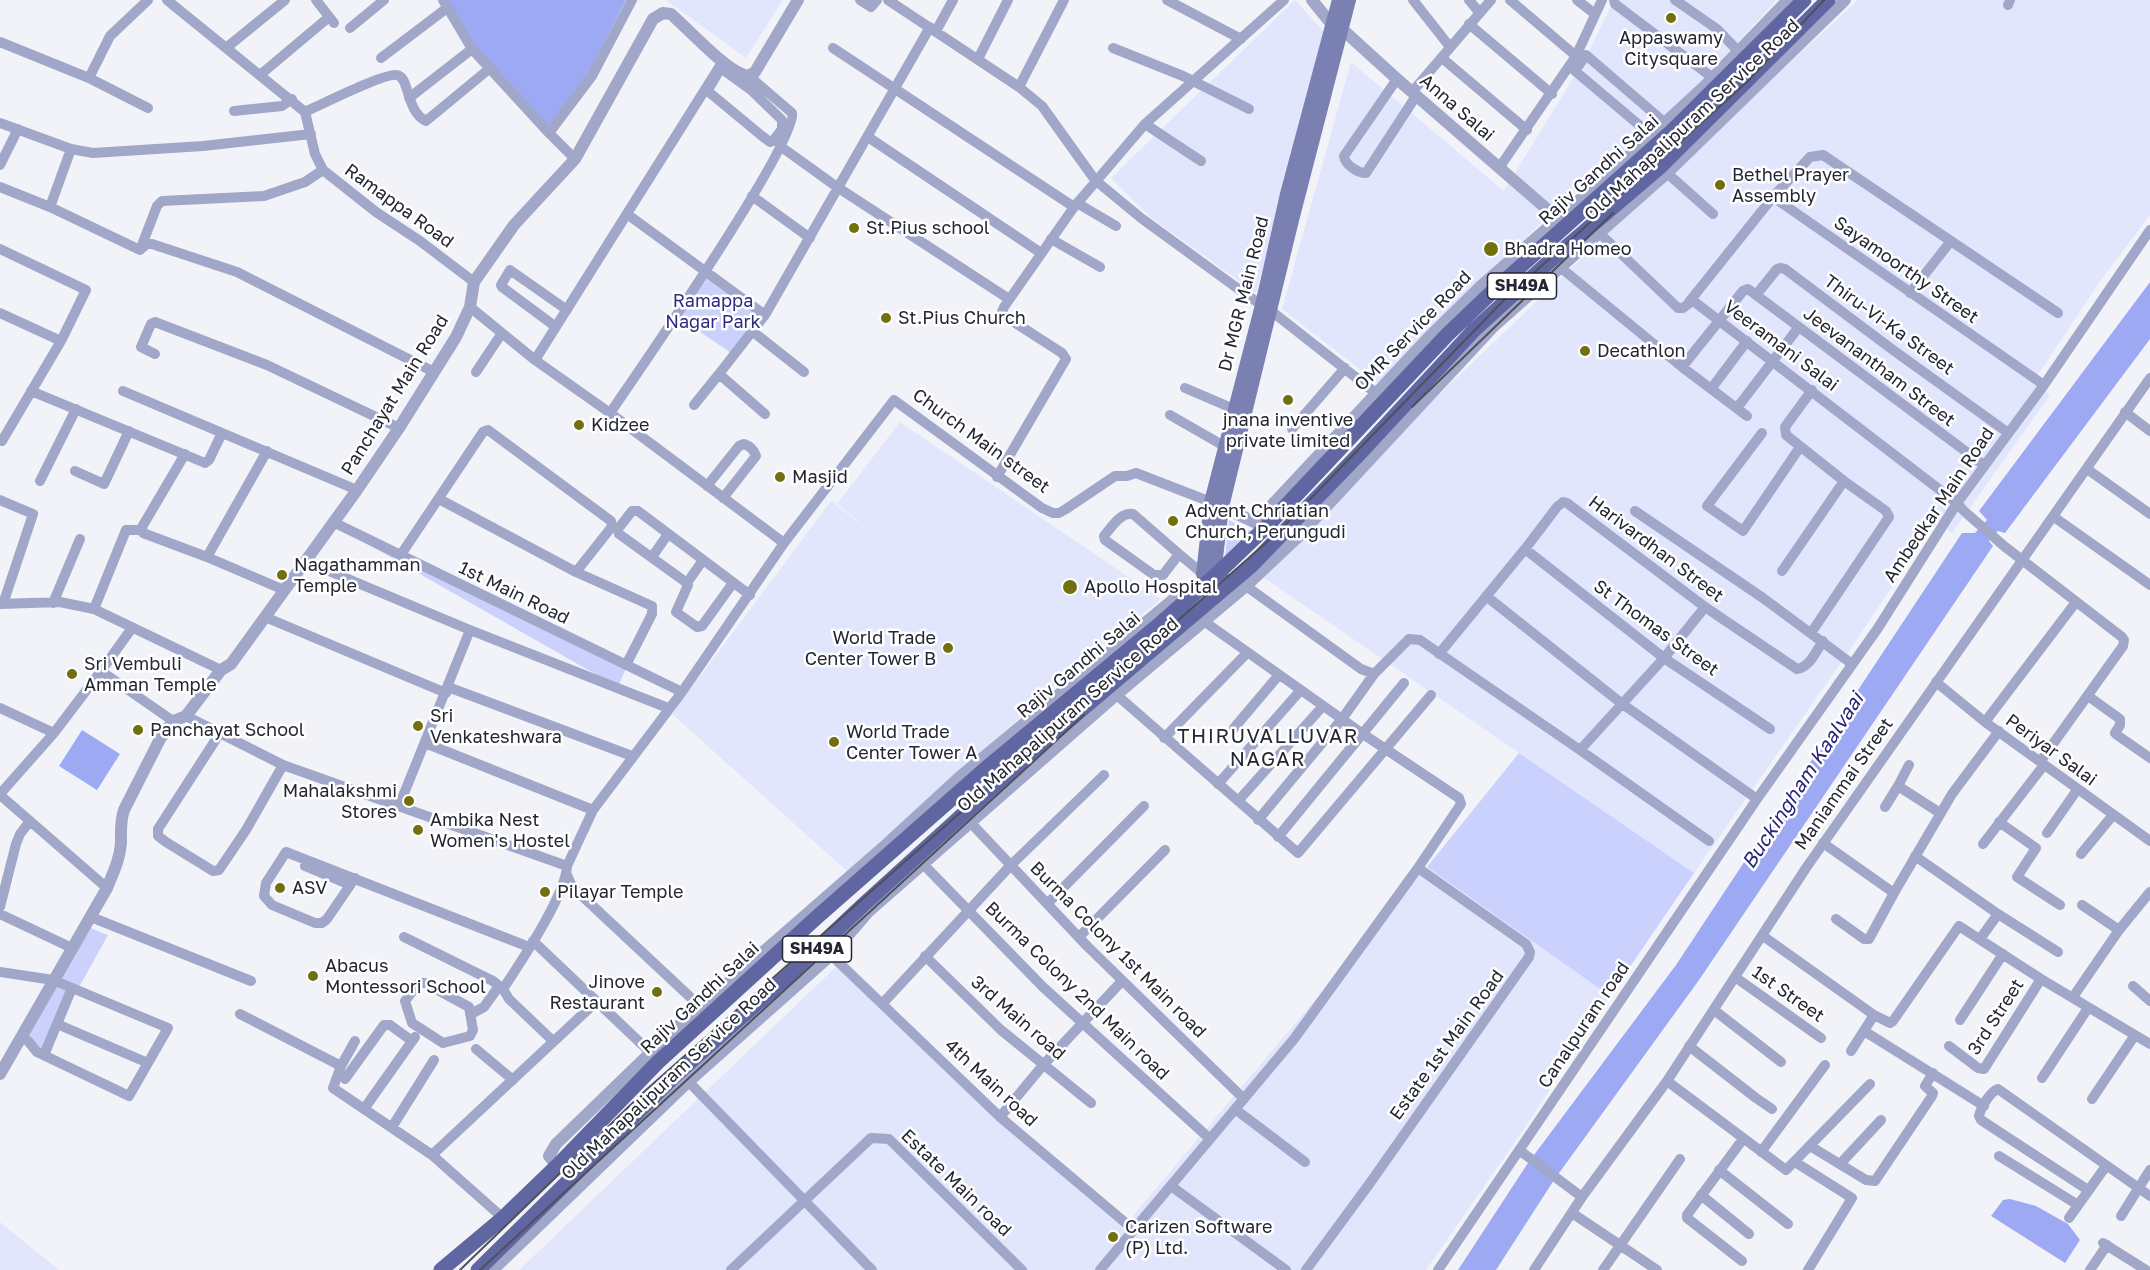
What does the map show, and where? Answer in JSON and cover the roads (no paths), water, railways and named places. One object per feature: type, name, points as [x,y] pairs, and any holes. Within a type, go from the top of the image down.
[{"type":"main road","name":"Dr MGR Main Road","points":[[1338,27],[1339,0]]},
{"type":"main road","name":"Dr MGR Main Road","points":[[1217,504],[1266,307],[1287,194],[1338,27],[1349,0]]},
{"type":"main road","name":"Rajiv Gandhi Salai","points":[[441,1270],[503,1218],[557,1166],[705,1011],[892,851],[1072,689],[1206,580],[1447,335],[1562,222],[1670,126],[1804,0]]},
{"type":"main road","name":"Rajiv Gandhi Salai","points":[[481,1267],[569,1178],[683,1077],[789,975],[870,905],[906,867],[1035,749],[1112,691],[1252,565],[1474,330],[1595,229],[1828,0]]},
{"type":"main road","name":"Dr MGR Main Road","points":[[1206,580],[1216,558],[1217,504],[1224,446],[1266,307]]},
{"type":"main road","points":[[1206,580],[1224,590]]},
{"type":"main road","points":[[892,851],[906,867]]},
{"type":"street","points":[[89,78],[110,36],[148,0]]},
{"type":"street","points":[[226,48],[285,0]]},
{"type":"street","points":[[260,75],[332,20],[316,0]]},
{"type":"street","points":[[350,28],[384,0]]},
{"type":"street","points":[[549,133],[592,75],[632,0]]},
{"type":"street","points":[[751,83],[755,72],[798,0]]},
{"type":"street","points":[[860,0],[871,7],[877,0]]},
{"type":"street","points":[[888,0],[1019,87],[1042,106],[1095,180],[1140,218],[1266,307],[1377,394]]},
{"type":"street","points":[[694,405],[765,315],[895,87],[953,0]]},
{"type":"street","points":[[978,59],[1008,0]]},
{"type":"street","points":[[1019,87],[1064,0]]},
{"type":"street","points":[[1167,0],[1241,39]]},
{"type":"street","points":[[998,477],[1066,359],[1062,353],[1003,315],[1006,303],[1095,180],[1145,124],[1284,0]]},
{"type":"street","name":"Anna Salai","points":[[1312,0],[1338,27],[1562,222]]},
{"type":"street","points":[[1413,0],[1450,47]]},
{"type":"street","points":[[1469,0],[1479,12]]},
{"type":"street","points":[[1397,79],[1344,156],[1347,163],[1362,173],[1366,173],[1414,94],[1450,47],[1491,0]]},
{"type":"street","points":[[1510,0],[1576,56]]},
{"type":"street","points":[[1577,0],[1595,14]]},
{"type":"street","points":[[1499,168],[1576,56],[1602,0]]},
{"type":"street","points":[[1614,0],[1713,78]]},
{"type":"street","points":[[1675,0],[1717,29],[1739,52]]},
{"type":"street","name":"OMR Service Road","points":[[1261,525],[1428,338],[1481,286],[1562,222],[1651,135],[1670,126],[1788,0]]},
{"type":"street","name":"Old Mahapalipuram Service Road","points":[[1595,229],[1667,173],[1845,0]]},
{"type":"street","points":[[174,2],[226,48],[305,111],[391,75],[402,78],[416,113],[426,121],[489,69]]},
{"type":"street","points":[[381,58],[445,4],[472,49],[574,159]]},
{"type":"street","name":"Panchayat Main Road","points":[[186,716],[220,670],[231,664],[399,428],[456,337],[470,308],[474,282],[514,225],[574,159],[653,19],[663,13],[671,14],[751,83]]},
{"type":"street","points":[[1469,24],[1552,94]]},
{"type":"street","points":[[0,42],[89,78],[148,108]]},
{"type":"street","points":[[833,48],[1076,205],[1116,226]]},
{"type":"street","points":[[1113,48],[1193,81],[1249,109]]},
{"type":"street","points":[[409,98],[472,49]]},
{"type":"street","points":[[1651,135],[1575,71],[1586,55],[1670,126]]},
{"type":"street","points":[[1443,58],[1527,130]]},
{"type":"street","points":[[535,360],[723,61]]},
{"type":"street","points":[[610,413],[706,271],[752,196],[794,116],[751,83],[722,69],[708,90],[762,136],[770,142],[773,141],[782,129],[782,120],[751,83]]},
{"type":"street","points":[[234,111],[282,106],[292,99]]},
{"type":"street","name":"Ramappa Road","points":[[305,111],[315,154],[323,170],[376,212],[420,241],[474,282]]},
{"type":"street","points":[[0,123],[71,149],[93,153],[203,146],[311,134]]},
{"type":"street","points":[[1145,124],[1200,161]]},
{"type":"street","points":[[0,165],[18,129]]},
{"type":"street","points":[[868,136],[1041,253]]},
{"type":"street","points":[[780,146],[1006,303]]},
{"type":"street","points":[[50,207],[71,149]]},
{"type":"street","points":[[1689,302],[1773,197],[1810,157],[1823,154],[2058,313]]},
{"type":"street","points":[[140,250],[157,206],[162,201],[264,196],[305,182],[323,170]]},
{"type":"street","points":[[1667,173],[1713,214]]},
{"type":"street","points":[[0,187],[50,207],[140,250]]},
{"type":"street","points":[[752,196],[810,238]]},
{"type":"street","name":"Sayamoorthy Street","points":[[1773,197],[2043,385]]},
{"type":"street","points":[[627,214],[765,315]]},
{"type":"street","name":"Veeramani Salai","points":[[1595,229],[1677,308],[1683,308],[1689,302],[1696,303],[1719,320],[1812,390],[1960,507],[2002,545],[2122,637],[2125,643],[2088,696]]},
{"type":"street","name":"Ambedkar Main Road","points":[[1757,799],[1878,628],[1960,507],[1984,465],[2043,385],[2150,230]]},
{"type":"street","points":[[1051,239],[1100,267]]},
{"type":"street","points":[[1910,293],[1951,240]]},
{"type":"street","points":[[140,250],[147,244],[152,244],[237,272],[434,372]]},
{"type":"street","points":[[0,249],[86,290],[61,341],[1,441],[13,447]]},
{"type":"street","points":[[1555,264],[1682,367],[1747,416]]},
{"type":"street","name":"Old Mahapalipuram Service Road","points":[[683,1077],[831,955],[870,905],[923,864],[1112,691],[1205,622],[1246,586],[1298,537],[1494,326],[1555,264]]},
{"type":"street","name":"Thiru-Vi-Ka Street","points":[[1756,295],[1777,270],[1785,269],[2007,432]]},
{"type":"street","points":[[556,327],[502,287],[510,270],[567,310]]},
{"type":"street","points":[[1682,367],[1744,290],[1748,289],[1756,295]]},
{"type":"street","name":"Jeevanantham Street","points":[[1756,295],[1984,465]]},
{"type":"street","points":[[470,308],[535,360],[784,543],[682,692],[593,810],[567,871],[531,944],[501,988],[484,1007],[471,1014]]},
{"type":"street","points":[[0,327],[3,315],[61,341]]},
{"type":"street","points":[[155,354],[141,346],[151,324],[155,322],[267,365],[399,428]]},
{"type":"street","points":[[1737,408],[1798,328]]},
{"type":"street","points":[[752,331],[804,372]]},
{"type":"street","points":[[476,372],[502,333]]},
{"type":"street","points":[[1711,389],[1747,341]]},
{"type":"street","points":[[1292,429],[1345,368]]},
{"type":"street","points":[[719,374],[765,414]]},
{"type":"street","name":"Maniammai Street","points":[[1572,1213],[1577,1194],[1667,1081],[1823,843],[2150,378]]},
{"type":"street","points":[[1185,387],[1234,409]]},
{"type":"street","points":[[1811,633],[1889,517],[1886,511],[1786,435],[1785,427],[1812,390]]},
{"type":"street","points":[[31,391],[207,463],[222,433]]},
{"type":"street","points":[[123,391],[357,490]]},
{"type":"street","name":"Church Main street","points":[[784,543],[894,400],[998,477],[1042,508],[1053,513],[1066,509],[1115,476],[1136,473],[1217,504],[1261,525]]},
{"type":"street","points":[[40,481],[76,409]]},
{"type":"street","points":[[2125,412],[2150,431]]},
{"type":"street","points":[[1170,415],[1224,446]]},
{"type":"street","points":[[75,471],[104,484],[129,431]]},
{"type":"street","points":[[400,556],[484,431],[491,431],[611,521],[610,529],[576,572]]},
{"type":"street","points":[[1762,433],[1707,506],[1743,531],[1800,447]]},
{"type":"street","points":[[707,486],[739,446],[744,444],[749,446],[756,456],[723,498]]},
{"type":"street","points":[[207,556],[267,451]]},
{"type":"street","points":[[141,530],[155,502],[185,454]]},
{"type":"street","points":[[2087,470],[2150,514]]},
{"type":"street","points":[[1782,571],[1844,481]]},
{"type":"street","points":[[440,499],[576,572],[652,606],[652,614],[626,665]]},
{"type":"street","points":[[0,500],[33,514],[2,604],[53,603],[94,609],[220,670]]},
{"type":"street","name":"Harivardhan Street","points":[[1439,654],[1559,504],[1567,503],[1705,607],[1797,669],[1807,664],[1823,641]]},
{"type":"street","points":[[687,582],[619,534],[618,529],[632,511],[635,510],[750,595]]},
{"type":"street","points":[[1635,511],[1823,641],[1852,664]]},
{"type":"street","points":[[1179,554],[1163,575],[1154,575],[1105,540],[1104,536],[1121,516],[1128,513],[1133,514],[1179,554],[1206,580]]},
{"type":"street","points":[[2054,517],[2150,585]]},
{"type":"street","name":"1st Main Road","points":[[333,522],[682,692]]},
{"type":"street","points":[[94,609],[126,530],[141,530],[148,536],[207,556],[284,590]]},
{"type":"street","points":[[652,557],[668,534]]},
{"type":"street","points":[[53,603],[80,538]]},
{"type":"street","name":"St Thomas Street","points":[[1525,549],[1664,658],[1770,729]]},
{"type":"street","points":[[703,560],[687,582],[688,585],[676,612],[682,619],[697,627],[702,626],[733,583]]},
{"type":"street","points":[[305,561],[470,630],[668,708]]},
{"type":"street","points":[[1246,586],[1361,669],[1374,674]]},
{"type":"street","points":[[1486,596],[1621,703],[1757,799]]},
{"type":"street","points":[[1985,722],[2076,602]]},
{"type":"street","points":[[1580,750],[1664,658],[1705,607]]},
{"type":"street","points":[[265,617],[447,690],[632,756]]},
{"type":"street","points":[[1100,1270],[1319,1006],[1419,868],[1459,808],[1461,800],[1278,676],[1205,622]]},
{"type":"street","points":[[107,888],[0,795],[55,732],[132,628]]},
{"type":"street","points":[[399,806],[470,630]]},
{"type":"street","points":[[1258,820],[1342,719],[1374,674],[1409,639],[1420,640],[1709,841]]},
{"type":"street","points":[[1164,738],[1247,653]]},
{"type":"street","points":[[101,671],[173,722]]},
{"type":"street","points":[[1234,728],[1278,676]]},
{"type":"street","name":"Periyar Salai","points":[[1936,682],[1985,722],[2150,842]]},
{"type":"street","points":[[1278,837],[1404,683]]},
{"type":"street","points":[[557,1166],[549,1156],[556,1144],[651,1053],[705,1011],[962,775],[1072,689]]},
{"type":"street","points":[[1112,691],[1298,853],[1431,694]]},
{"type":"street","points":[[1218,784],[1300,691]]},
{"type":"street","points":[[1983,844],[2042,764],[2088,696],[2120,719],[2120,725],[2115,733],[2117,735],[2150,758]]},
{"type":"street","points":[[1238,801],[1323,705]]},
{"type":"street","points":[[0,708],[55,732]]},
{"type":"street","points":[[1,1071],[107,888],[118,861],[121,819],[124,810],[160,740],[173,722],[186,716],[283,765],[399,806],[567,871]]},
{"type":"street","points":[[1836,919],[1864,939],[1870,939],[1940,813],[1999,731]]},
{"type":"street","points":[[220,734],[158,829],[158,836],[213,871],[219,870],[246,830],[283,765]]},
{"type":"street","points":[[425,743],[593,810]]},
{"type":"street","points":[[1885,807],[1910,765]]},
{"type":"street","points":[[882,1004],[1011,866],[1104,775]]},
{"type":"street","points":[[1898,786],[1940,813]]},
{"type":"street","points":[[2047,833],[2078,790]]},
{"type":"street","name":"Canalpuram road","points":[[1438,1270],[1523,1152],[1757,799]]},
{"type":"street","points":[[1048,903],[1144,806]]},
{"type":"street","points":[[2081,854],[2113,815]]},
{"type":"street","points":[[0,907],[16,844],[30,821]]},
{"type":"street","name":"Burma Colony 1st Main road","points":[[970,822],[1122,981],[1244,1099]]},
{"type":"street","points":[[2000,822],[2036,848],[2017,877],[2060,905]]},
{"type":"street","points":[[1823,843],[1894,893]]},
{"type":"street","points":[[1079,937],[1165,850]]},
{"type":"street","points":[[352,882],[322,923],[272,904],[264,896],[266,883],[285,854],[352,882],[531,944],[597,1001],[651,1053]]},
{"type":"street","points":[[1916,856],[1998,914],[2058,952]]},
{"type":"street","name":"Burma Colony 2nd Main road","points":[[923,864],[1043,987],[1210,1139]]},
{"type":"street","name":"Estate 1st Main Road","points":[[1306,1270],[1529,957],[1530,952],[1526,944],[1419,868]]},
{"type":"street","points":[[567,871],[572,886],[705,1011]]},
{"type":"street","points":[[2073,997],[2119,930],[2150,892]]},
{"type":"street","points":[[2082,905],[2119,930]]},
{"type":"street","points":[[0,914],[72,948]]},
{"type":"street","points":[[1980,939],[1998,914]]},
{"type":"street","points":[[91,917],[251,981]]},
{"type":"street","points":[[1763,936],[1874,1015],[1890,1023],[1955,928],[1961,927],[2041,979],[2150,1044]]},
{"type":"street","points":[[404,937],[452,960],[501,988],[509,999],[553,1041]]},
{"type":"street","points":[[1960,1020],[2003,954]]},
{"type":"street","name":"4th Main road","points":[[831,955],[1000,1117],[1134,1230]]},
{"type":"street","name":"3rd Main road","points":[[925,956],[1001,1030],[1091,1103]]},
{"type":"street","points":[[0,972],[53,980],[168,1028],[129,1096],[44,1056],[21,1037]]},
{"type":"street","name":"1st Street","points":[[1735,977],[1821,1038]]},
{"type":"street","name":"3rd Street","points":[[1949,1046],[1978,1068],[1984,1069],[2041,979]]},
{"type":"street","points":[[1000,1117],[1044,1065],[1122,981]]},
{"type":"street","points":[[419,983],[425,983],[469,1007],[473,1030],[470,1036],[443,1043],[420,1029],[410,1020],[405,1001],[419,983]]},
{"type":"street","points":[[2133,986],[2149,997]]},
{"type":"street","points":[[44,1056],[72,988]]},
{"type":"street","points":[[432,1155],[597,1001]]},
{"type":"street","points":[[2042,1078],[2088,1008]]},
{"type":"street","points":[[1714,1010],[1781,1062]]},
{"type":"street","points":[[240,1014],[341,1066]]},
{"type":"street","points":[[1851,1052],[1874,1015]]},
{"type":"street","points":[[57,1024],[148,1063]]},
{"type":"street","points":[[345,1079],[387,1024],[412,1041]]},
{"type":"street","points":[[364,1109],[420,1029]]},
{"type":"street","points":[[1864,1031],[1984,1106]]},
{"type":"street","points":[[2092,1099],[2134,1035]]},
{"type":"street","points":[[355,1041],[341,1066],[333,1088],[432,1155],[503,1218]]},
{"type":"street","points":[[1689,1046],[1772,1108]]},
{"type":"street","points":[[476,1049],[513,1080]]},
{"type":"street","points":[[392,1127],[434,1060]]},
{"type":"street","points":[[1761,1152],[1825,1065]]},
{"type":"street","points":[[1810,1146],[1866,1180],[1875,1181],[1932,1096],[1933,1093],[1925,1086],[1933,1073]]},
{"type":"street","points":[[683,1077],[872,1270]]},
{"type":"street","points":[[1667,1081],[1785,1170],[1870,1084]]},
{"type":"street","points":[[2088,1190],[1981,1120],[1979,1113],[1996,1089],[2150,1196]]},
{"type":"street","points":[[1235,1109],[1305,1162]]},
{"type":"street","points":[[1840,1164],[1881,1120]]},
{"type":"street","name":"Estate Main road","points":[[731,1270],[871,1138],[889,1139],[1022,1270]]},
{"type":"street","points":[[1742,1261],[1687,1218],[1688,1211],[1743,1139]]},
{"type":"street","points":[[1523,1152],[1577,1194]]},
{"type":"street","points":[[1999,1156],[2078,1205]]},
{"type":"street","points":[[1603,1270],[1680,1159]]},
{"type":"street","points":[[1795,1162],[1852,1198],[1808,1270]]},
{"type":"street","points":[[2069,1218],[2106,1167]]},
{"type":"street","points":[[1719,1170],[1788,1224]]},
{"type":"street","points":[[2121,1216],[2150,1170]]},
{"type":"street","points":[[1171,1186],[1286,1270]]},
{"type":"street","points":[[1701,1195],[1749,1234]]},
{"type":"street","points":[[1534,1270],[1572,1213],[1657,1270]]},
{"type":"street","points":[[2090,1270],[2105,1244],[2128,1265],[2146,1270]]},
{"type":"water","points":[[447,0],[626,0],[585,80],[548,126],[476,48]]},
{"type":"water","name":"Buckingham Kaalvaai","points":[[2150,282],[2150,339],[2005,533],[1998,531],[1989,541],[1993,546],[1699,980],[1554,1180],[1496,1270],[1458,1270],[1528,1163],[1676,965],[1962,533],[1975,533],[1987,520],[1979,511]]},
{"type":"water","points":[[82,730],[120,754],[97,790],[59,766]]},
{"type":"water","points":[[2010,1199],[2036,1206],[2068,1224],[2080,1240],[2065,1263],[1991,1216],[2003,1200]]},
{"type":"railway","points":[[460,1270],[646,1090],[1277,533],[1509,295],[1747,82],[1824,0]]},
{"type":"railway","points":[[1412,407],[1613,213]]},
{"type":"railway","points":[[480,1270],[1084,715]]},
{"type":"place","name":"Appaswamy Citysquare","points":[[1671,18]]},
{"type":"place","name":"Bethel Prayer Assembly","points":[[1720,185]]},
{"type":"place","name":"St.Pius school","points":[[854,228]]},
{"type":"place","name":"Bhadra Homeo","points":[[1491,249]]},
{"type":"place","name":"St.Pius Church","points":[[886,318]]},
{"type":"place","name":"Decathlon","points":[[1585,351]]},
{"type":"place","name":"jnana inventive private limited","points":[[1288,400]]},
{"type":"place","name":"Kidzee","points":[[579,425]]},
{"type":"place","name":"Masjid","points":[[780,477]]},
{"type":"place","name":"Advent Chriatian Church, Perungudi","points":[[1173,521]]},
{"type":"place","name":"Nagathamman Temple","points":[[282,575]]},
{"type":"place","name":"Apollo Hospital","points":[[1070,587]]},
{"type":"place","name":"World Trade Center Tower B","points":[[948,648]]},
{"type":"place","name":"Sri Vembuli Amman Temple","points":[[72,674]]},
{"type":"place","name":"Sri Venkateshwara","points":[[418,726]]},
{"type":"place","name":"Panchayat School","points":[[138,730]]},
{"type":"place","name":"World Trade Center Tower A","points":[[834,742]]},
{"type":"place","name":"Mahalakshmi Stores","points":[[409,801]]},
{"type":"place","name":"Ambika Nest Women's Hostel","points":[[418,830]]},
{"type":"place","name":"ASV","points":[[280,888]]},
{"type":"place","name":"Pilayar Temple","points":[[545,892]]},
{"type":"place","name":"Abacus Montessori School","points":[[313,976]]},
{"type":"place","name":"Jinove Restaurant","points":[[657,992]]},
{"type":"place","name":"Carizen Software (P) Ltd.","points":[[1113,1237]]},
{"type":"district","name":"THIRUVALLUVAR NAGAR","points":[[1268,748]]},
{"type":"park label","name":"Ramappa Nagar Park","points":[[713,311]]}]
